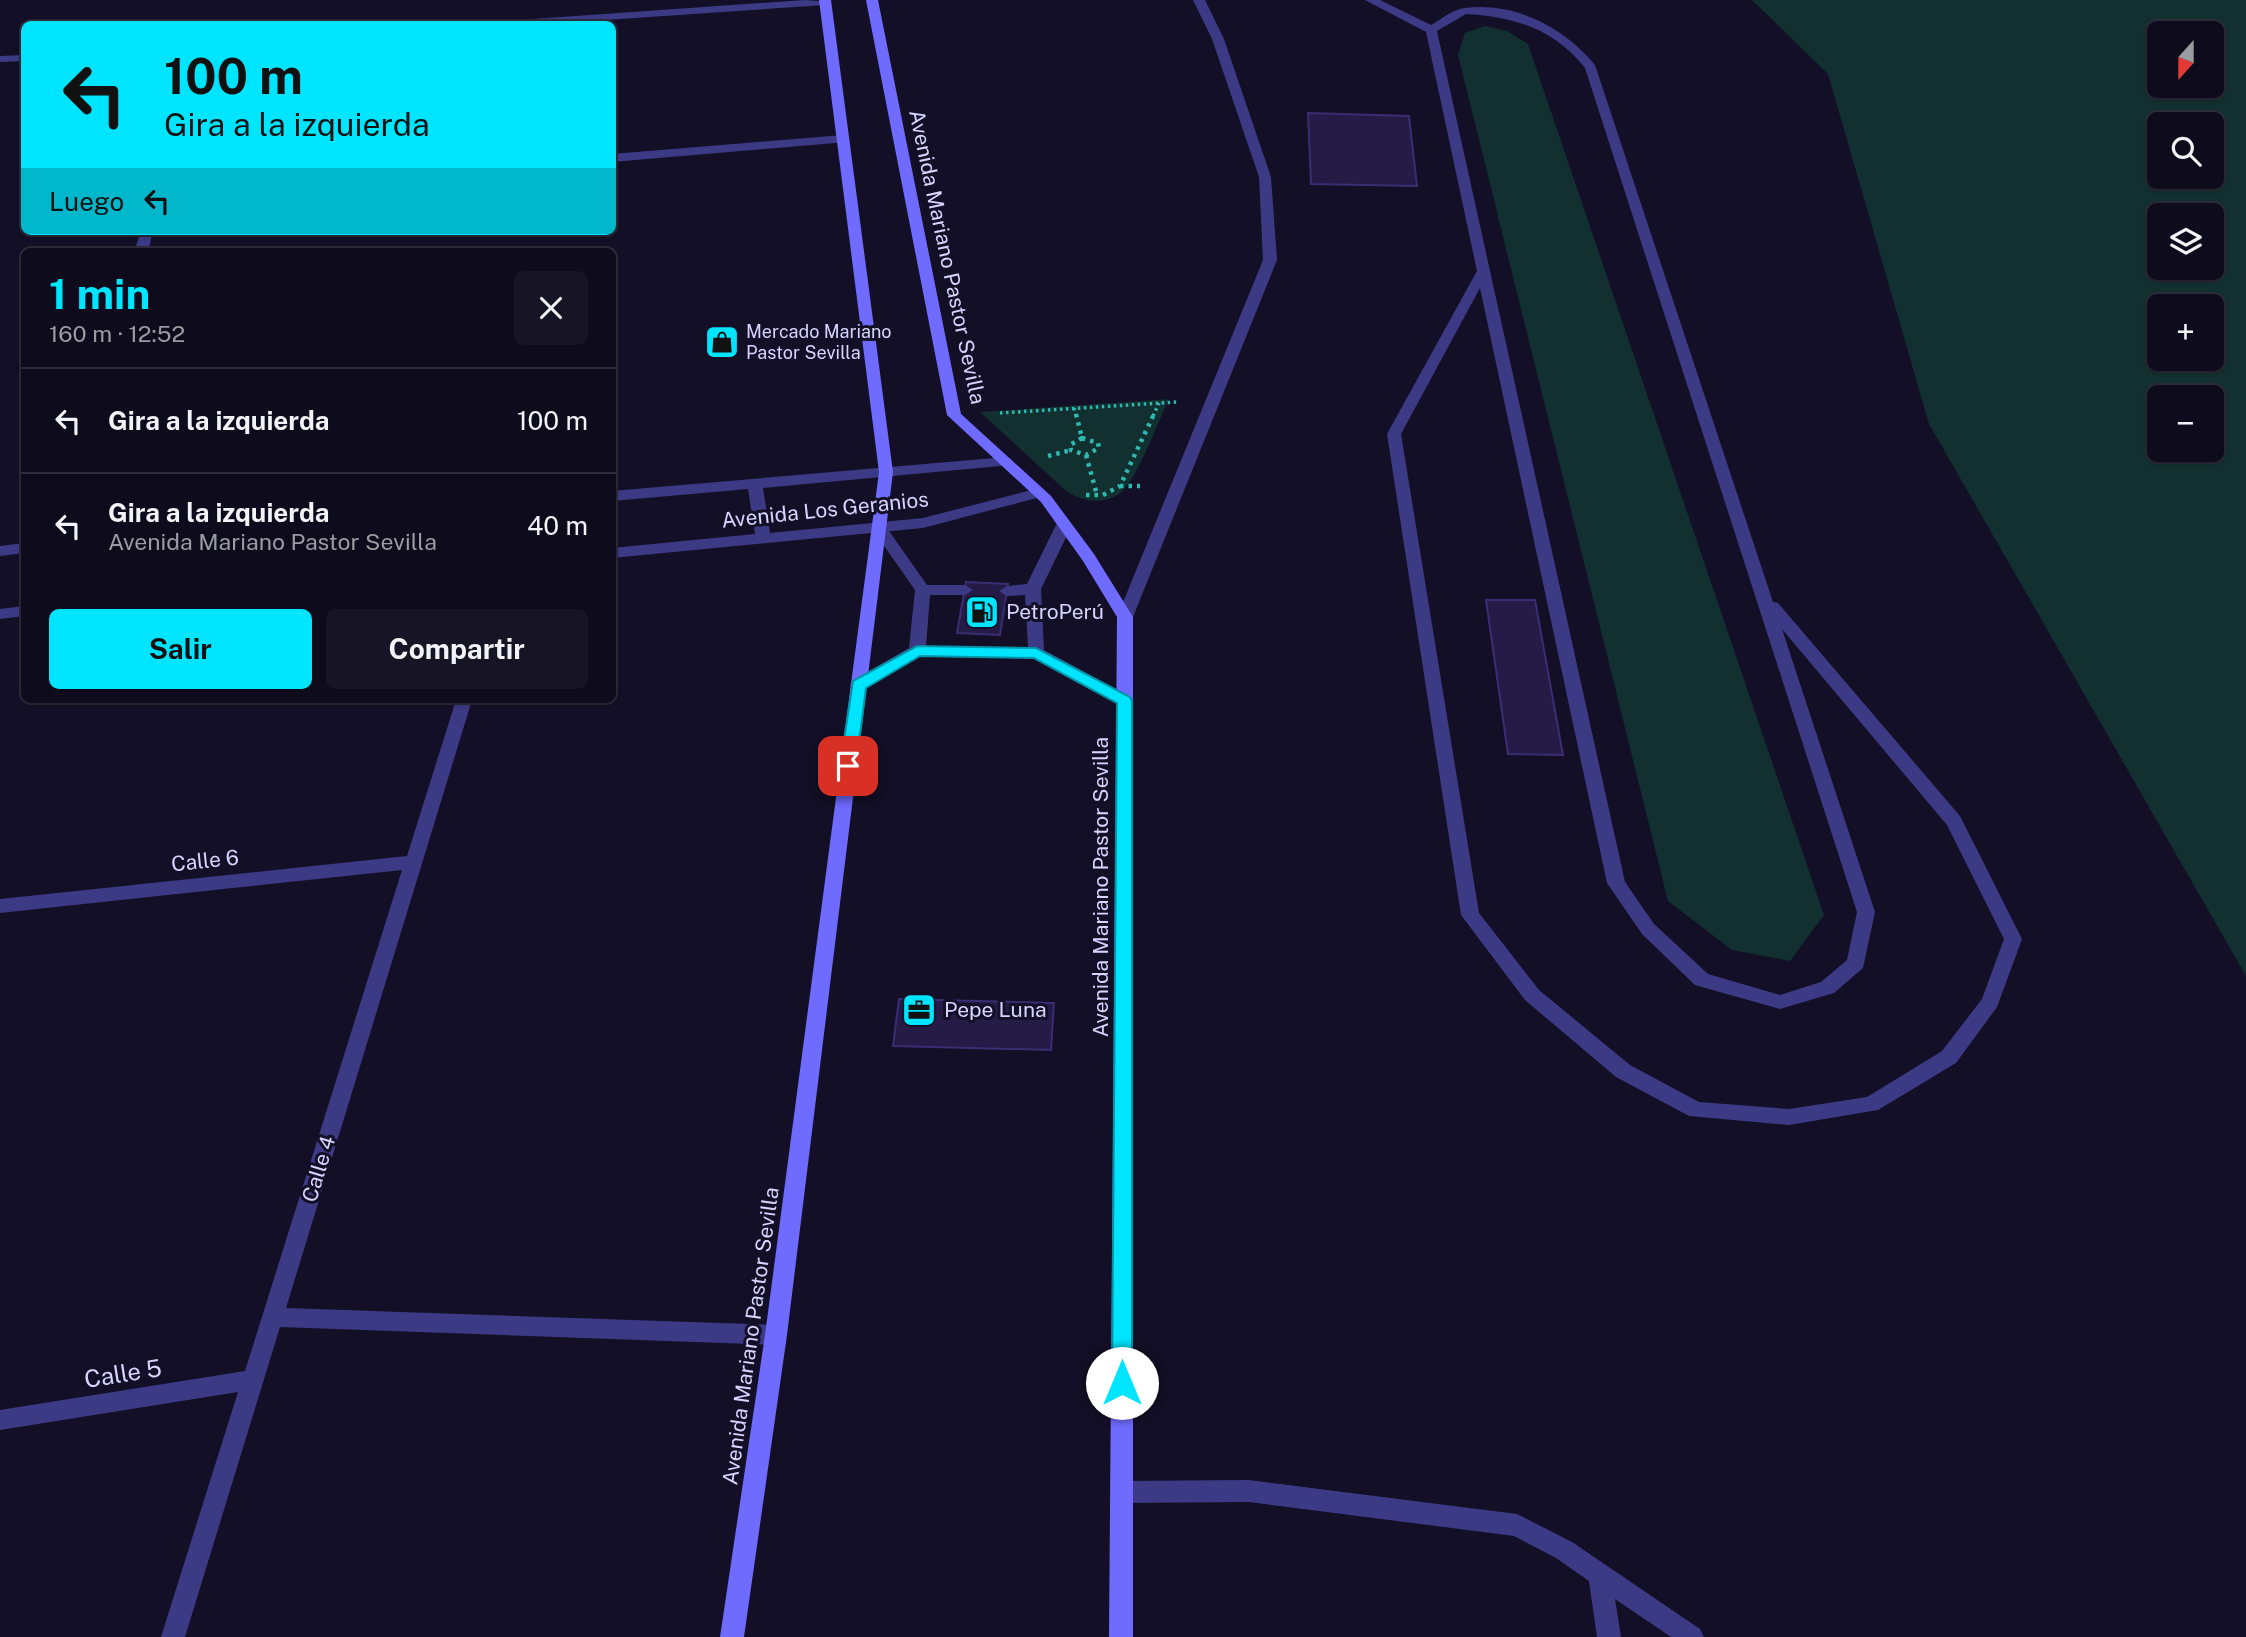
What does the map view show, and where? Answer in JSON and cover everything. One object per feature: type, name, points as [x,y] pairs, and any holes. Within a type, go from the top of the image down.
[{"type":"main road","name":"Avenida Mariano Pastor Sevilla","points":[[872,0],[954,415],[1039,493],[1064,525],[1125,617],[1121,1637]]},
{"type":"main road","name":"Avenida Mariano Pastor Sevilla","points":[[732,1637],[776,1335],[886,472],[825,1]]},
{"type":"street","points":[[1125,617],[1270,260],[1265,177],[1218,39],[1199,0]]},
{"type":"street","points":[[1371,0],[1431,30]]},
{"type":"street","points":[[1431,30],[1616,883],[1648,929],[1702,980],[1780,1002],[1827,988],[1856,963],[1866,912],[1591,67],[1576,46],[1544,27],[1532,21],[1458,0]]},
{"type":"street","points":[[545,21],[825,1]]},
{"type":"street","points":[[1431,30],[1464,11],[1494,12]]},
{"type":"street","points":[[0,60],[21,58]]},
{"type":"street","points":[[616,158],[843,139]]},
{"type":"street","points":[[1483,271],[1394,433],[1470,915],[1532,995],[1623,1071],[1696,1110],[1789,1118],[1871,1104],[1949,1058],[1990,1002],[2013,939],[1954,821],[1764,598]]},
{"type":"street","name":"Avenida Los Geranios","points":[[616,496],[1006,462]]},
{"type":"street","points":[[755,484],[763,538]]},
{"type":"street","name":"Avenida Los Geranios","points":[[616,553],[923,523],[1039,493]]},
{"type":"street","points":[[1036,653],[1033,589],[1064,525]]},
{"type":"street","points":[[879,527],[923,590],[917,651]]},
{"type":"street","points":[[0,551],[21,548]]},
{"type":"street","points":[[1007,590],[1033,589]]},
{"type":"street","points":[[923,590],[965,590]]},
{"type":"street","points":[[0,614],[21,611]]},
{"type":"street","points":[[858,685],[917,651],[1036,653],[1125,701]]},
{"type":"street","name":"Calle 4","points":[[173,1637],[463,703]]},
{"type":"street","name":"Calle 6","points":[[0,906],[415,862]]},
{"type":"street","points":[[273,1317],[776,1335]]},
{"type":"street","name":"Calle 5","points":[[0,1420],[253,1380]]},
{"type":"street","points":[[1122,1492],[1249,1492],[1517,1525],[1564,1550],[1692,1637]]},
{"type":"street","points":[[1600,1574],[1609,1637]]},
{"type":"path","points":[[1001,422],[992,413],[1213,399]]},
{"type":"path","points":[[1080,495],[1097,496],[1114,492],[1120,486],[1159,403]]},
{"type":"path","points":[[1074,408],[1082,438]]},
{"type":"path","points":[[1038,459],[1071,450],[1086,455],[1099,448],[1098,443],[1082,438],[1070,445],[1071,450]]},
{"type":"path","points":[[1086,455],[1097,496]]},
{"type":"green space","points":[[1752,0],[2246,0],[2246,976],[1929,424],[1828,74]]},
{"type":"green space","points":[[1485,26],[1507,31],[1528,44],[1824,915],[1790,961],[1732,950],[1668,901],[1458,55],[1465,33]]},
{"type":"green space","points":[[1169,399],[1131,480],[1119,494],[1096,501],[1079,498],[1065,490],[980,412]]},
{"type":"building","points":[[1308,113],[1409,116],[1417,186],[1311,184]]},
{"type":"building","name":"PetroPerú","points":[[966,582],[1008,584],[1000,635],[957,633]]},
{"type":"building","points":[[1486,600],[1535,600],[1563,755],[1508,754]]},
{"type":"building","points":[[899,999],[1054,1003],[1051,1050],[893,1046]]},
{"type":"place","name":"Mercado Mariano Pastor Sevilla","points":[[722,342]]},
{"type":"place","name":"PetroPerú","points":[[982,612]]},
{"type":"place","name":"Pepe Luna","points":[[919,1010]]},
{"type":"route","points":[[848,766],[858,685],[917,651],[1036,653],[1125,701],[1122,1383]]}]
